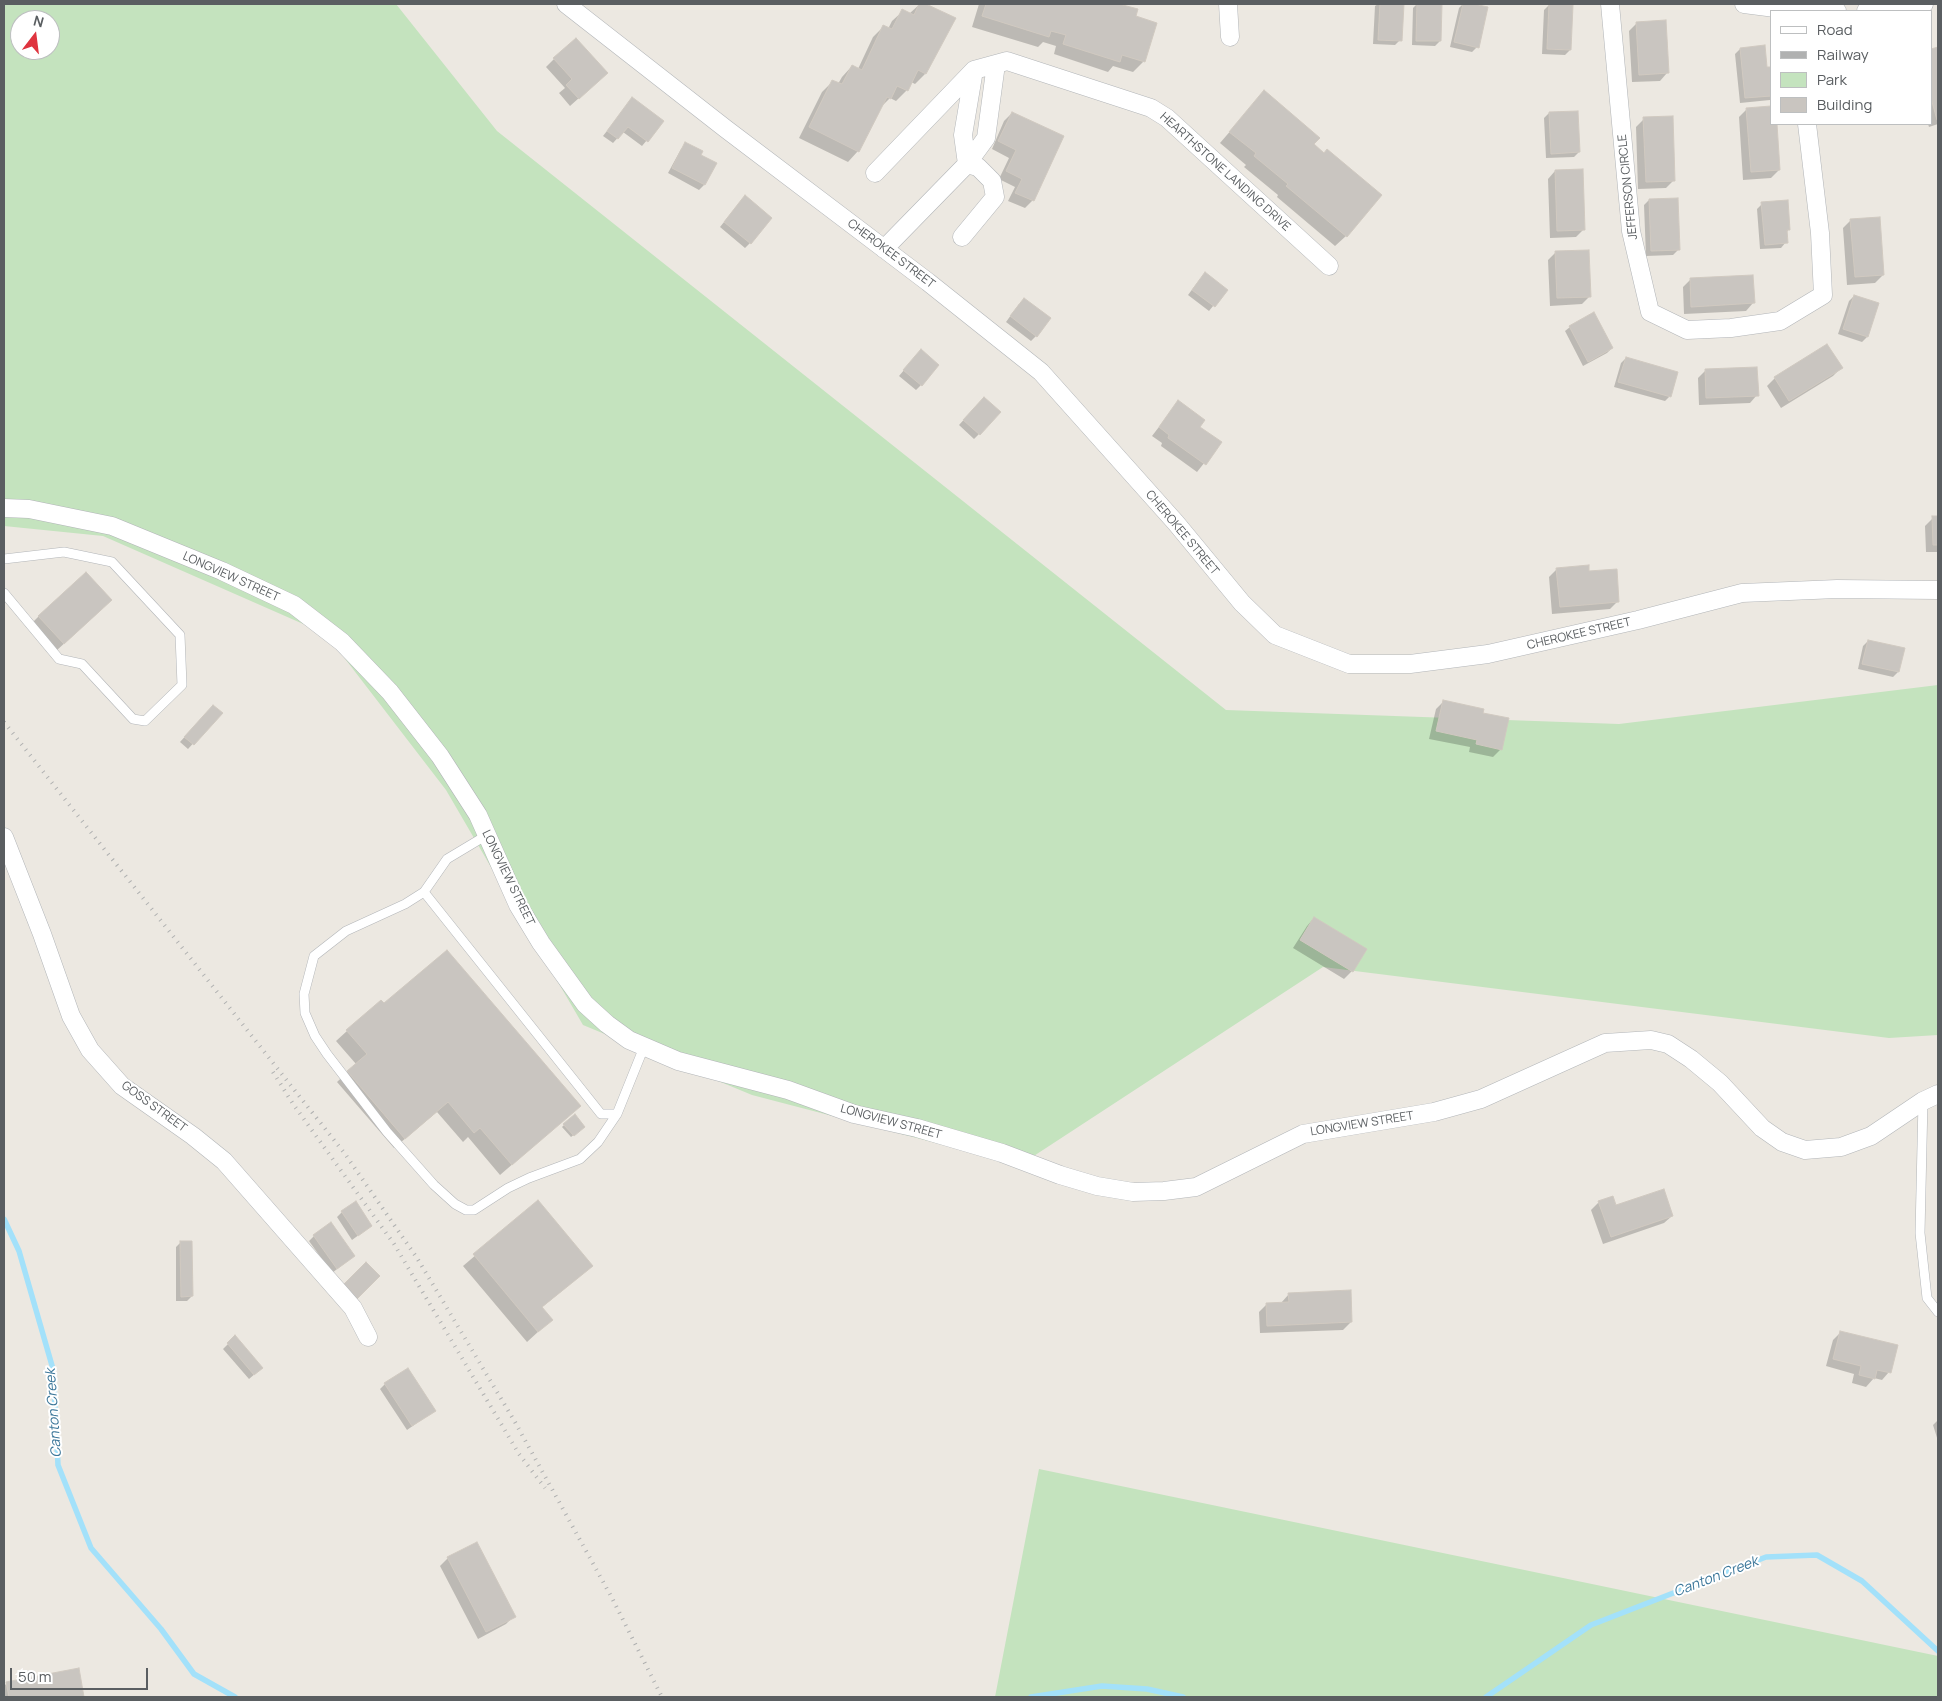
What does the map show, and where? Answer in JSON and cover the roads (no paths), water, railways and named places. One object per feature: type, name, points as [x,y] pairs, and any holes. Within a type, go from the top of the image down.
[{"type":"street","name":"CHEROKEE STREET","points":[[566,4],[1041,372],[1176,523],[1242,603],[1275,635],[1349,664],[1410,664],[1488,654],[1638,620],[1742,593],[1837,589],[1938,590]]},
{"type":"street","points":[[1228,4],[1230,37]]},
{"type":"street","name":"JEFFERSON CIRCLE","points":[[1610,4],[1631,231],[1650,312],[1687,330],[1731,328],[1780,321],[1823,295],[1820,233],[1807,125]]},
{"type":"street","points":[[1744,4],[1784,10]]},
{"type":"street","points":[[1875,10],[1924,4]]},
{"type":"street","name":"HEARTHSTONE LANDING DRIVE","points":[[974,70],[1007,61],[1151,108],[1167,118],[1329,266]]},
{"type":"street","points":[[884,249],[967,164],[986,138],[996,64]]},
{"type":"street","points":[[967,164],[963,135],[974,70]]},
{"type":"street","points":[[875,173],[974,70]]},
{"type":"street","points":[[962,237],[995,197],[992,181],[978,167],[967,164]]},
{"type":"street","name":"LONGVIEW STREET","points":[[4,508],[29,508],[112,526],[222,571],[294,605],[342,642],[390,692],[440,756],[478,814],[518,905],[541,943],[585,1004],[607,1024],[629,1040],[678,1061],[788,1090],[854,1114],[917,1128],[1002,1152],[1060,1175],[1096,1186],[1133,1192],[1196,1187],[1304,1134],[1434,1112],[1481,1098],[1605,1043],[1651,1040],[1668,1044],[1720,1082],[1762,1128],[1782,1142],[1805,1150],[1842,1147],[1871,1136],[1931,1097]]},
{"type":"street","name":"GOSS STREET","points":[[4,837],[42,934],[70,1016],[90,1050],[122,1086],[193,1136],[224,1161],[353,1308],[368,1337]]},
{"type":"lane","points":[[4,559],[64,552],[112,562],[180,635],[182,685],[145,721],[133,720],[82,664],[59,659],[4,593]]},
{"type":"lane","points":[[487,835],[447,859],[424,892],[397,908],[346,931],[314,956],[304,994],[305,1013],[315,1036],[327,1054],[387,1132],[434,1185],[448,1198],[466,1210],[474,1210],[515,1185],[580,1159],[598,1142],[617,1114],[644,1047]]},
{"type":"lane","points":[[424,892],[601,1114],[617,1114]]},
{"type":"lane","points":[[1931,1097],[1920,1233],[1927,1298],[1938,1312]]},
{"type":"waterway","name":"Canton Creek","points":[[4,1219],[19,1251],[53,1369],[58,1465],[91,1548],[161,1629],[194,1674],[235,1697]]},
{"type":"waterway","name":"Canton Creek","points":[[1486,1697],[1591,1625],[1766,1557],[1817,1555],[1862,1581],[1938,1651]]},
{"type":"waterway","name":"Canton Creek","points":[[1031,1697],[1102,1686],[1147,1689],[1183,1697]]},
{"type":"railway","points":[[4,722],[345,1154],[417,1258],[515,1422],[612,1598],[662,1697]]},
{"type":"railway","points":[[273,1072],[293,1104],[394,1244],[519,1454],[545,1488]]}]
